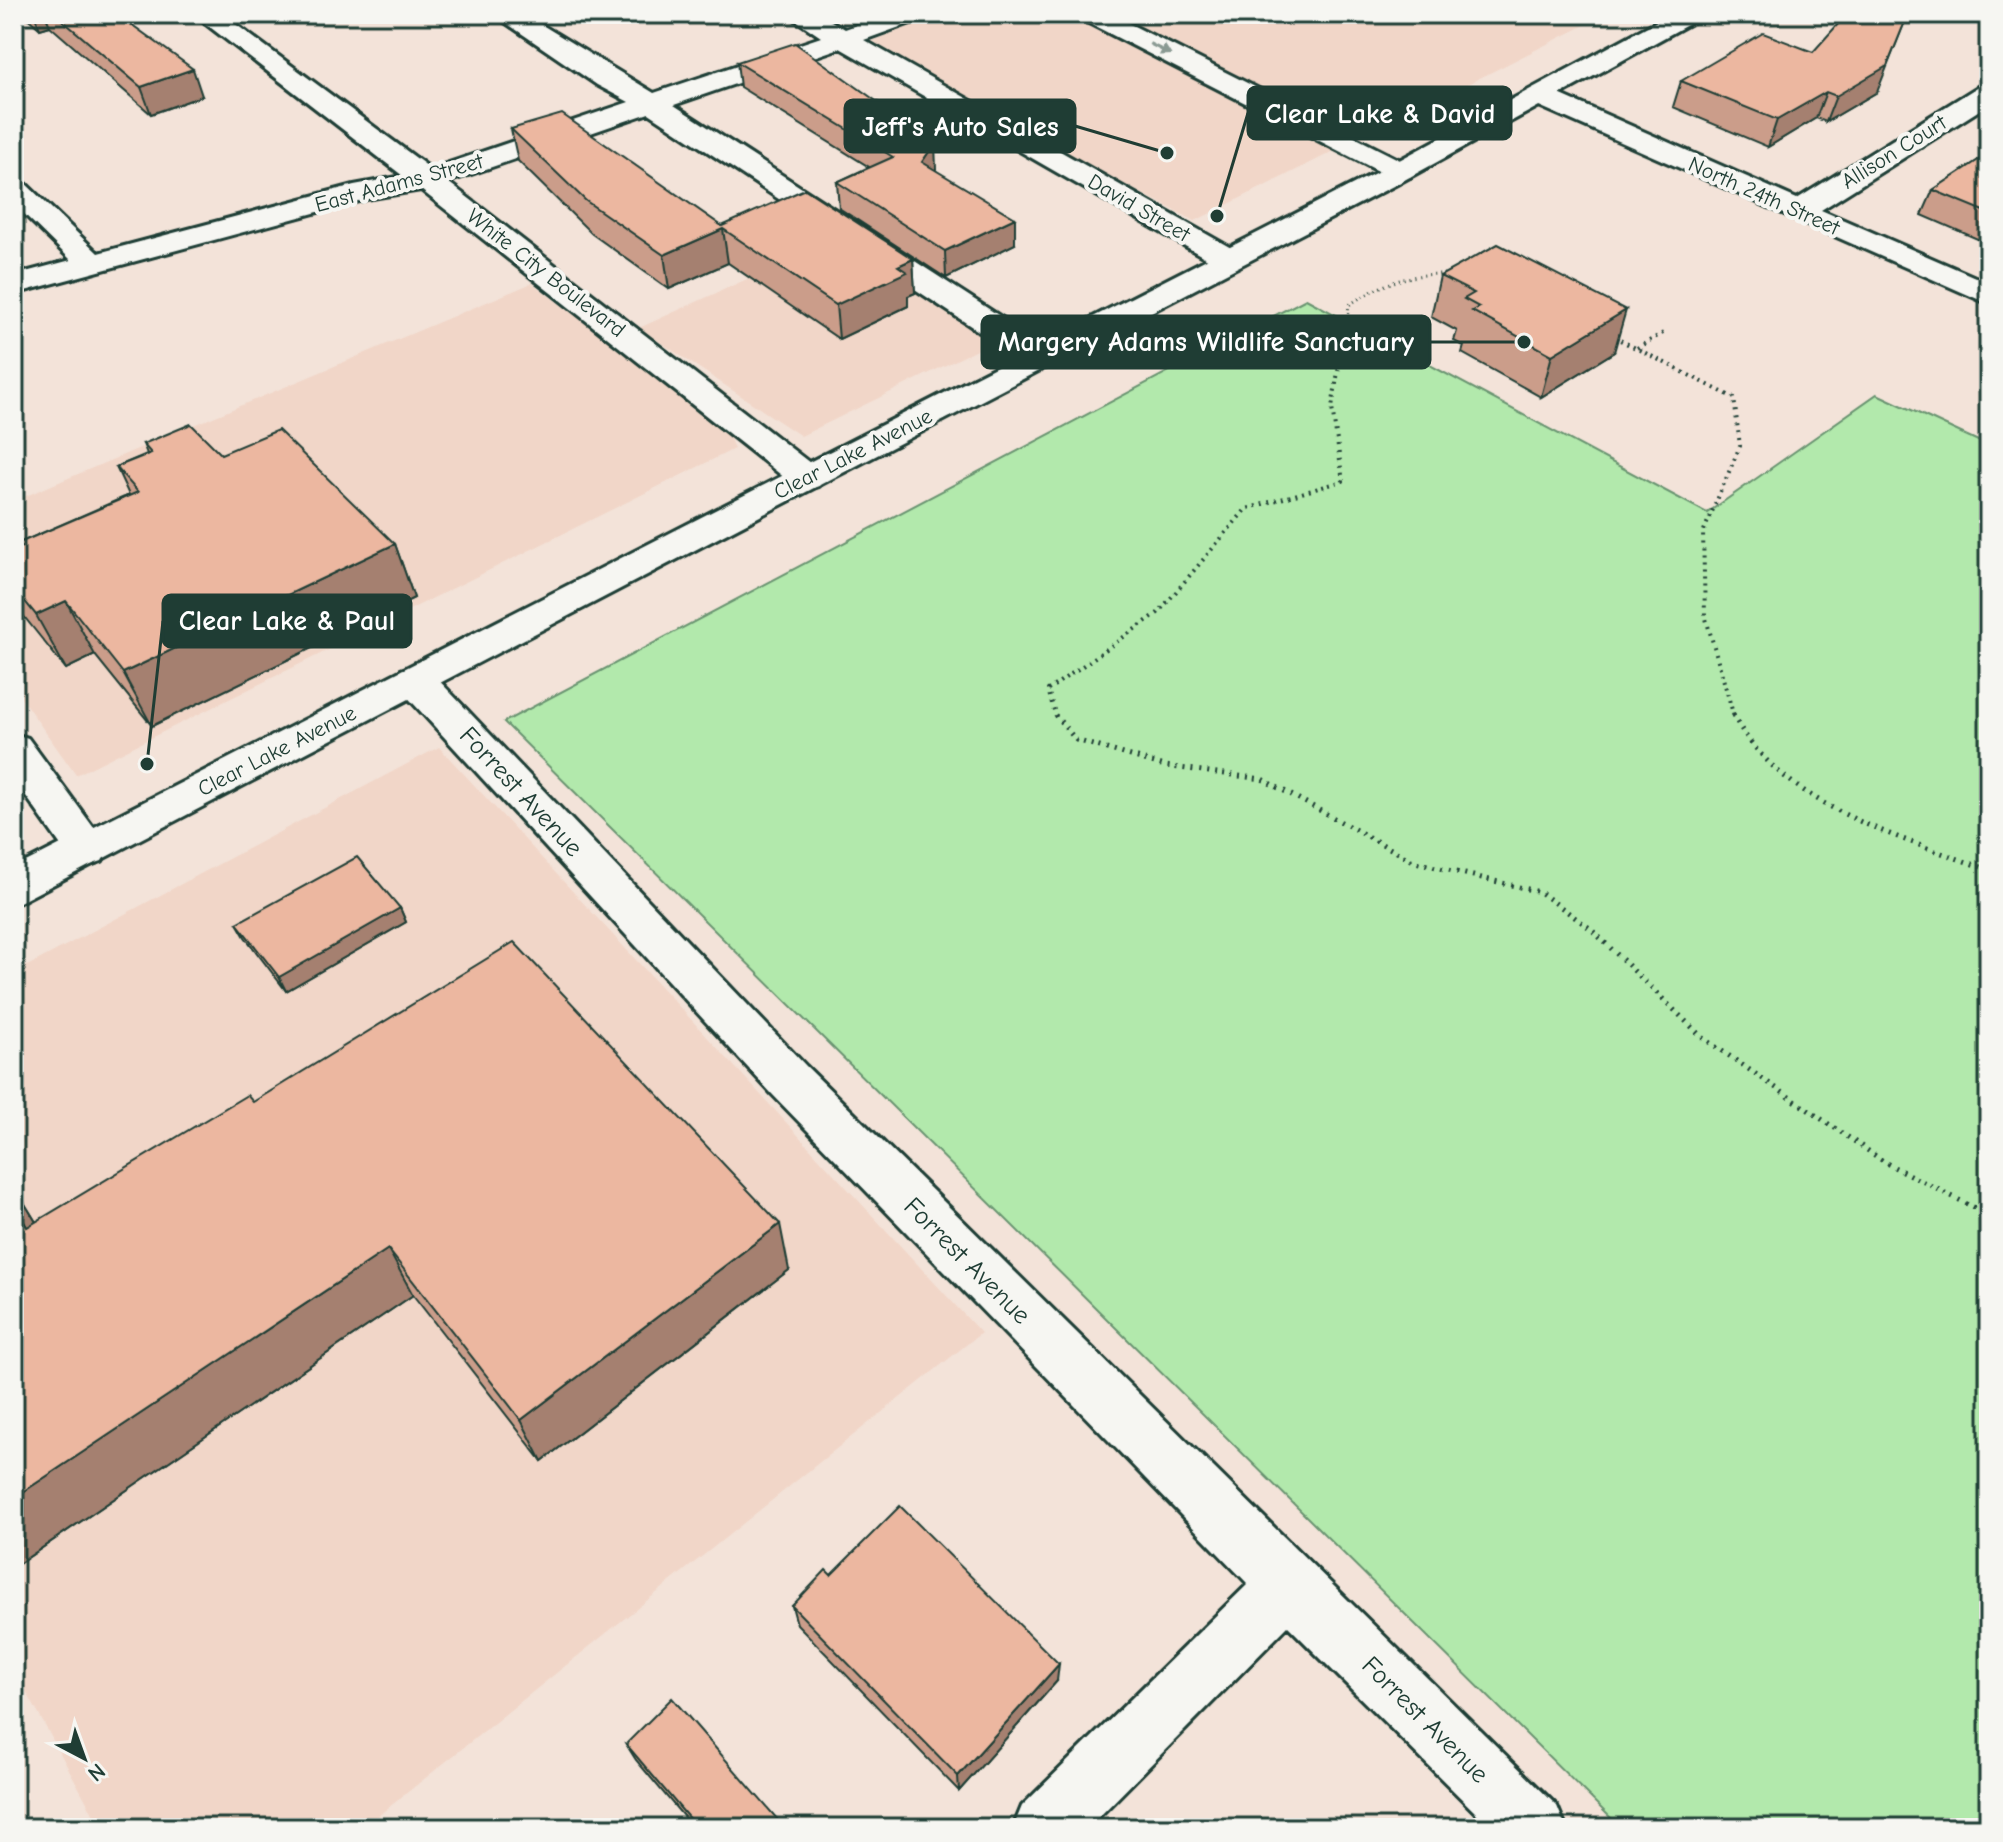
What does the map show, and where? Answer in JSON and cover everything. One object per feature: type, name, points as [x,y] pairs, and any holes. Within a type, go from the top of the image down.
[{"type":"street","name":"White City Boulevard","points":[[206,14],[427,180],[807,478]]},
{"type":"street","points":[[506,14],[607,79],[652,103],[1040,357]]},
{"type":"street","name":"David Street","points":[[800,14],[1229,259]]},
{"type":"street","name":"East Adams Street","points":[[14,285],[94,266],[364,191],[427,180],[913,14]]},
{"type":"street","points":[[1090,14],[1400,171]]},
{"type":"street","name":"Clear Lake Avenue","points":[[14,888],[1400,171],[1689,14]]},
{"type":"street","name":"Allison Court","points":[[1799,211],[1989,92]]},
{"type":"street","name":"North 24th Street","points":[[1540,96],[1989,295]]},
{"type":"street","points":[[14,188],[94,266]]},
{"type":"street","name":"Forrest Avenue","points":[[415,680],[789,1080],[1288,1585],[1535,1828]]},
{"type":"street","points":[[14,748],[87,850]]},
{"type":"street","points":[[1044,1828],[1288,1585]]},
{"type":"path","points":[[1457,275],[1425,273],[1385,280],[1349,305],[1332,408],[1343,481],[1246,509],[1158,613],[1048,690],[1056,719],[1076,740],[1091,745],[1165,766],[1262,779],[1415,862],[1540,892],[1591,929],[1703,1038],[1886,1163],[1989,1215]]},
{"type":"path","points":[[1636,349],[1665,332]]},
{"type":"path","points":[[1612,335],[1734,398],[1740,446],[1703,533],[1705,615],[1734,718],[1757,747],[1805,794],[1873,827],[1989,870]]},
{"type":"shaded area","points":[[939,14],[1607,14],[1195,221],[1064,153],[872,41]]},
{"type":"shaded area","points":[[840,237],[999,339],[801,436],[639,328]]},
{"type":"shaded area","points":[[532,283],[727,431],[734,449],[76,775],[14,688],[14,501]]},
{"type":"shaded area","points":[[439,747],[981,1333],[363,1828],[101,1828],[14,1669],[14,973]]},
{"type":"green space","points":[[1306,299],[1707,513],[1877,394],[1989,446],[1989,1828],[1621,1828],[504,722]]},
{"type":"building","points":[[55,14],[117,14],[193,69],[141,87]]},
{"type":"building","points":[[1847,14],[1908,14],[1887,66],[1836,96],[1826,92],[1777,120],[1681,81],[1763,33],[1813,52]]},
{"type":"building","points":[[795,43],[935,143],[922,162],[1015,218],[945,251],[837,182],[893,157],[737,62]]},
{"type":"building","points":[[562,114],[722,226],[805,189],[913,259],[898,266],[907,272],[836,305],[723,229],[664,255],[586,201],[511,129]]},
{"type":"building","points":[[1989,153],[1989,213],[1933,190]]},
{"type":"building","points":[[1498,244],[1626,310],[1552,355],[1472,311],[1479,307],[1464,299],[1474,293],[1440,276]]},
{"type":"building","points":[[191,424],[221,454],[278,430],[395,544],[123,673],[66,601],[36,615],[14,588],[14,550],[22,547],[19,543],[138,492],[116,467],[151,453],[143,444]]},
{"type":"building","points":[[357,857],[400,908],[279,977],[237,923]]},
{"type":"building","points":[[514,942],[780,1224],[521,1420],[388,1249],[14,1498],[14,1205],[27,1227],[247,1095],[253,1102]]},
{"type":"building","points":[[900,1506],[1059,1664],[958,1776],[792,1606],[826,1570],[831,1575]]},
{"type":"building","points":[[672,1698],[785,1828],[697,1828],[626,1744]]},
{"type":"building","points":[[1163,1821],[1170,1828],[1157,1828]]},
{"type":"place","name":"Jeff's Auto Sales","points":[[1167,153]]},
{"type":"place","name":"Clear Lake & David","points":[[1217,216]]},
{"type":"place","name":"Margery Adams Wildlife Sanctuary","points":[[1524,342]]},
{"type":"place","name":"Clear Lake & Paul","points":[[147,764]]}]
